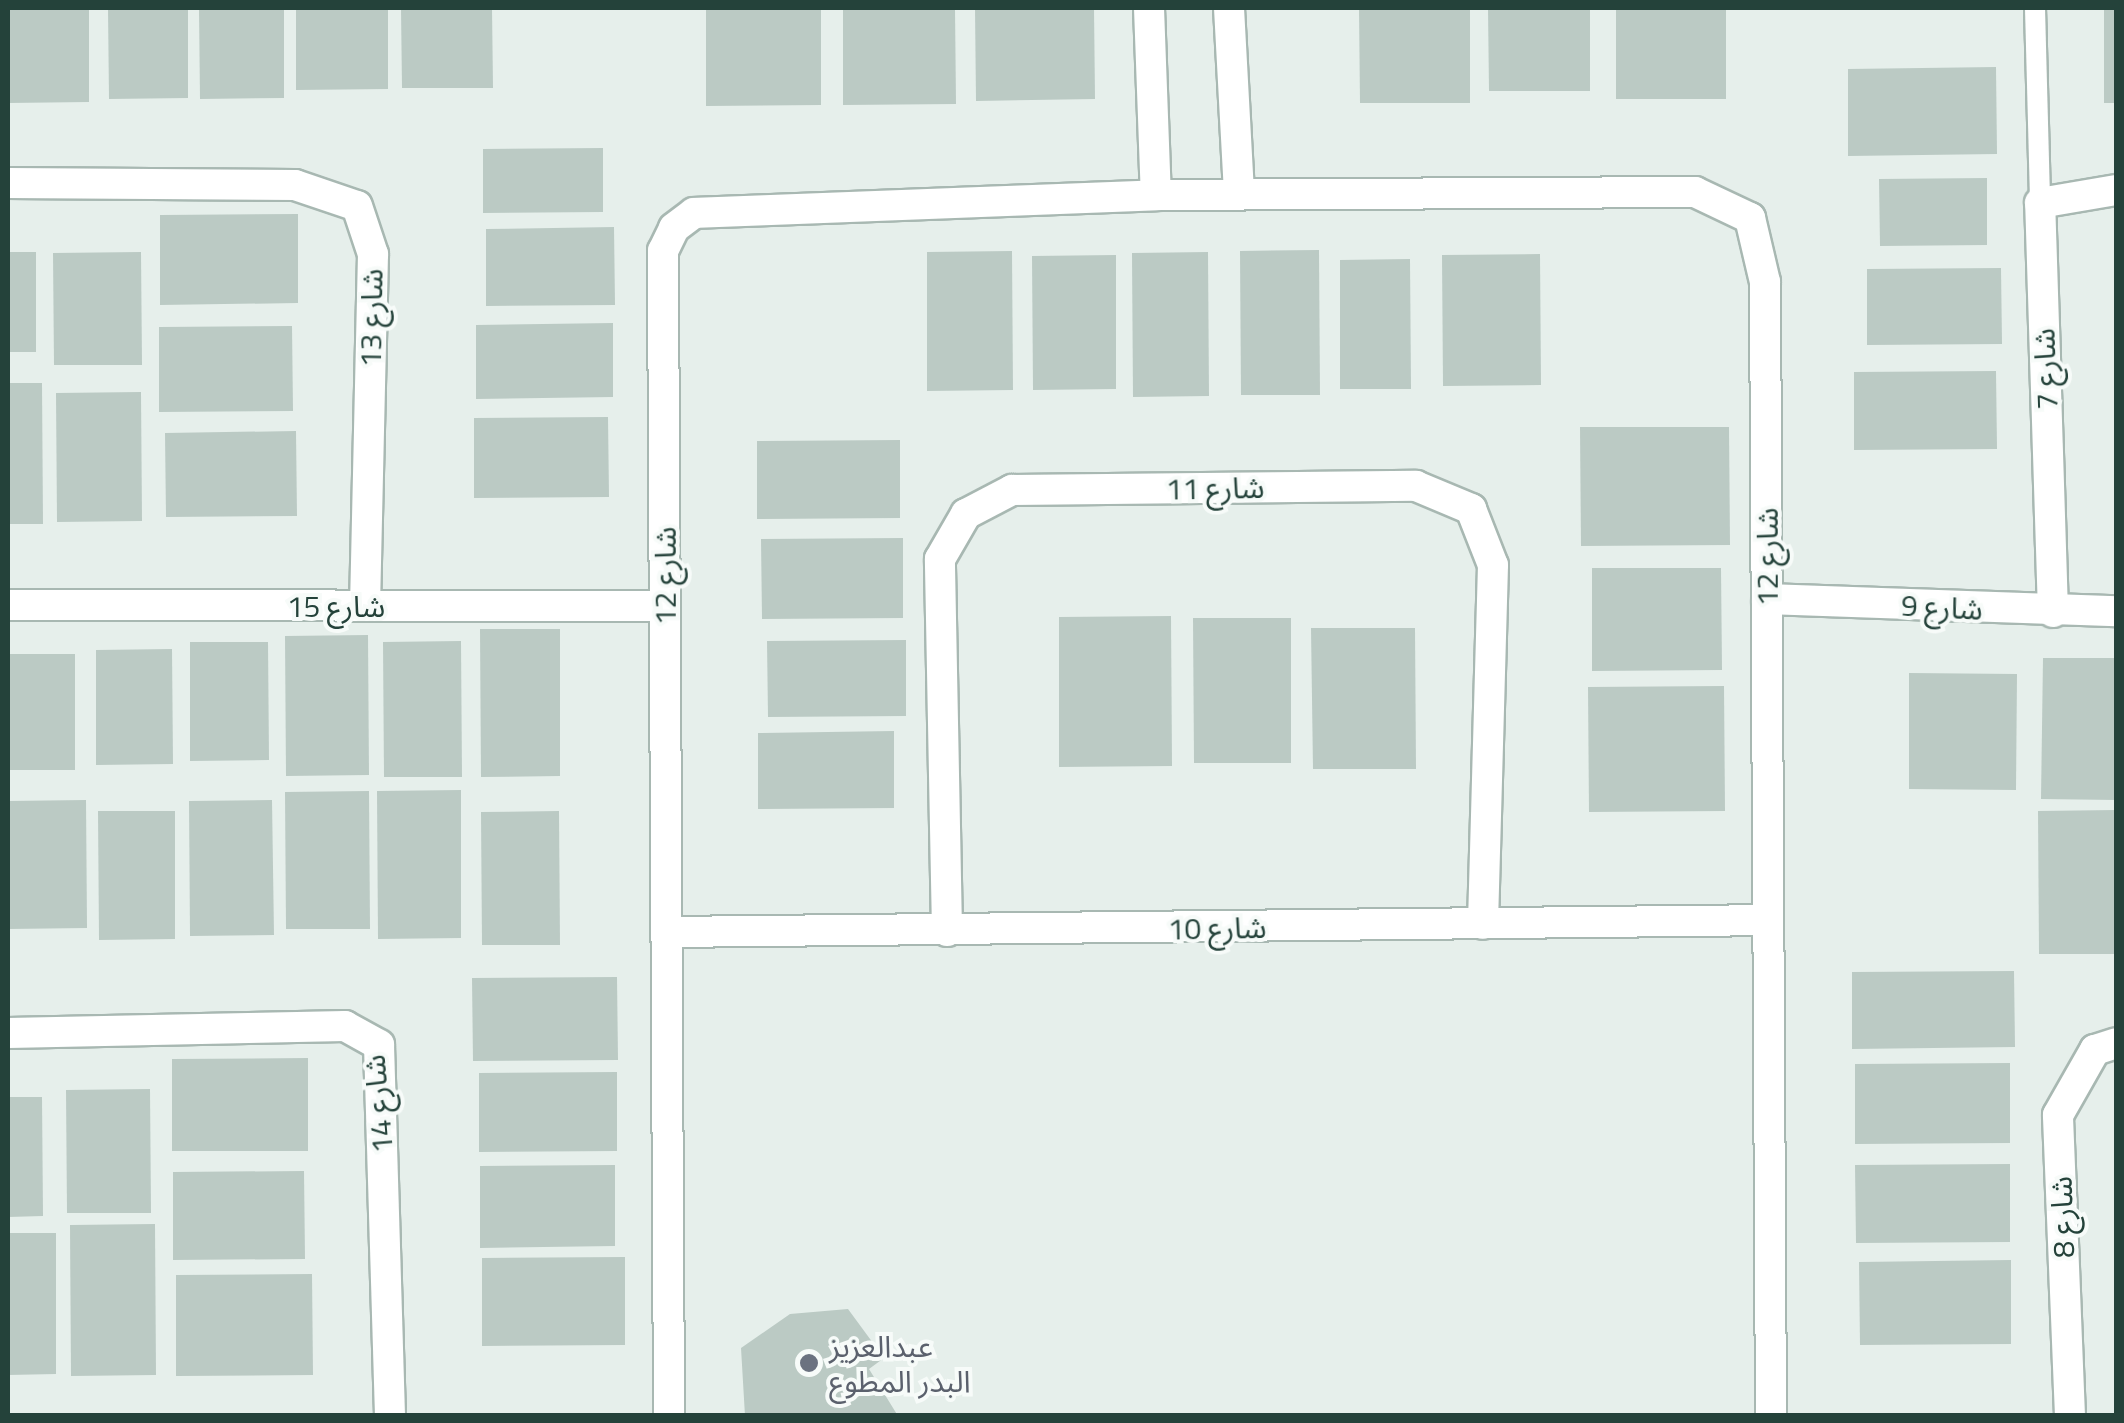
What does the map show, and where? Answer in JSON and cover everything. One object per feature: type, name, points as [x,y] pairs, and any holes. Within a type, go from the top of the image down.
[{"type":"street","points":[[1149,8],[1156,195]]},
{"type":"street","points":[[1229,8],[1239,192]]},
{"type":"street","name":"شارع 13","points":[[8,183],[295,186],[356,206],[372,254],[366,606]]},
{"type":"street","points":[[2040,203],[2116,190]]},
{"type":"street","name":"شارع 12","points":[[669,1416],[662,251],[674,228],[694,213],[1239,192],[1695,192],[1750,218],[1765,282],[1771,1416]]},
{"type":"street","name":"شارع 7","points":[[2040,203],[2053,612]]},
{"type":"street","name":"شارع 11","points":[[948,932],[940,559],[966,514],[1012,490],[1416,486],[1470,509],[1493,565],[1484,924]]},
{"type":"street","name":"شارع 9","points":[[1767,599],[2116,612]]},
{"type":"street","name":"شارع 15","points":[[8,605],[665,606]]},
{"type":"street","name":"شارع 10","points":[[667,932],[948,932],[1768,920]]},
{"type":"street","name":"شارع 14","points":[[8,1033],[345,1026],[379,1045],[390,1416]]},
{"type":"street","name":"شارع 8","points":[[2070,1416],[2058,1115],[2096,1050],[2116,1043]]},
{"type":"lane","points":[[2035,8],[2040,203]]},
{"type":"building","points":[[8,8],[89,8],[89,102],[8,103]]},
{"type":"building","points":[[108,8],[188,8],[188,98],[109,99]]},
{"type":"building","points":[[199,8],[284,8],[284,98],[200,99]]},
{"type":"building","points":[[296,8],[388,8],[388,89],[296,90]]},
{"type":"building","points":[[401,8],[492,8],[493,88],[402,88]]},
{"type":"building","points":[[706,8],[821,8],[821,105],[706,106]]},
{"type":"building","points":[[843,8],[955,8],[956,104],[843,105]]},
{"type":"building","points":[[975,8],[1094,8],[1095,99],[976,101]]},
{"type":"building","points":[[1359,8],[1470,8],[1470,103],[1360,103]]},
{"type":"building","points":[[1488,8],[1590,8],[1590,91],[1489,91]]},
{"type":"building","points":[[1616,8],[1726,8],[1726,99],[1616,99]]},
{"type":"building","points":[[2104,8],[2116,8],[2116,103],[2104,103]]},
{"type":"building","points":[[1996,67],[1997,154],[1848,156],[1848,69]]},
{"type":"building","points":[[603,148],[603,212],[483,213],[483,149]]},
{"type":"building","points":[[1987,178],[1987,245],[1880,246],[1879,179]]},
{"type":"building","points":[[298,214],[298,303],[160,305],[160,215]]},
{"type":"building","points":[[614,227],[615,305],[486,306],[486,229]]},
{"type":"building","points":[[1319,250],[1320,395],[1241,395],[1240,251]]},
{"type":"building","points":[[1012,251],[1013,390],[927,391],[927,252]]},
{"type":"building","points":[[8,252],[36,252],[36,352],[8,352]]},
{"type":"building","points":[[141,252],[142,365],[54,365],[53,253]]},
{"type":"building","points":[[1208,252],[1209,396],[1133,397],[1132,253]]},
{"type":"building","points":[[1540,254],[1541,385],[1443,386],[1442,255]]},
{"type":"building","points":[[1116,255],[1116,389],[1033,390],[1032,256]]},
{"type":"building","points":[[1410,259],[1411,389],[1340,389],[1340,260]]},
{"type":"building","points":[[2001,268],[2002,344],[1867,345],[1867,269]]},
{"type":"building","points":[[613,323],[613,397],[476,399],[476,325]]},
{"type":"building","points":[[292,326],[293,411],[159,412],[159,327]]},
{"type":"building","points":[[1996,371],[1997,449],[1854,450],[1854,372]]},
{"type":"building","points":[[8,383],[42,383],[43,524],[8,524]]},
{"type":"building","points":[[141,392],[142,521],[57,522],[56,393]]},
{"type":"building","points":[[608,417],[609,497],[474,498],[474,418]]},
{"type":"building","points":[[1580,427],[1729,427],[1730,545],[1581,546]]},
{"type":"building","points":[[296,431],[297,516],[166,517],[165,433]]},
{"type":"building","points":[[900,440],[900,518],[757,519],[757,441]]},
{"type":"building","points":[[903,538],[903,618],[762,619],[761,539]]},
{"type":"building","points":[[1592,568],[1721,568],[1722,670],[1592,671]]},
{"type":"building","points":[[1171,616],[1172,766],[1059,767],[1059,617]]},
{"type":"building","points":[[1193,618],[1291,618],[1291,763],[1194,763]]},
{"type":"building","points":[[1311,628],[1415,628],[1416,769],[1313,769]]},
{"type":"building","points":[[480,629],[560,629],[560,776],[481,777]]},
{"type":"building","points":[[368,635],[369,775],[286,776],[285,636]]},
{"type":"building","points":[[906,640],[906,716],[768,717],[767,641]]},
{"type":"building","points":[[461,641],[462,777],[384,777],[383,642]]},
{"type":"building","points":[[190,642],[268,642],[269,760],[190,761]]},
{"type":"building","points":[[172,649],[173,764],[96,765],[96,650]]},
{"type":"building","points":[[8,654],[75,654],[75,770],[8,770]]},
{"type":"building","points":[[2043,658],[2116,658],[2116,800],[2041,799]]},
{"type":"building","points":[[1909,673],[2017,674],[2016,790],[1909,789]]},
{"type":"building","points":[[1724,686],[1725,811],[1589,812],[1588,687]]},
{"type":"building","points":[[894,731],[894,808],[758,809],[758,733]]},
{"type":"building","points":[[461,790],[461,938],[378,939],[377,791]]},
{"type":"building","points":[[369,791],[370,929],[286,929],[285,792]]},
{"type":"building","points":[[86,800],[87,928],[8,929],[8,801]]},
{"type":"building","points":[[272,800],[274,935],[190,936],[189,801]]},
{"type":"building","points":[[2116,810],[2116,954],[2039,954],[2038,811]]},
{"type":"building","points":[[98,811],[175,811],[175,939],[99,940]]},
{"type":"building","points":[[559,811],[560,945],[482,945],[481,812]]},
{"type":"building","points":[[2014,971],[2015,1047],[1852,1049],[1852,972]]},
{"type":"building","points":[[617,977],[618,1060],[473,1061],[472,978]]},
{"type":"building","points":[[308,1058],[308,1151],[172,1151],[172,1059]]},
{"type":"building","points":[[2010,1063],[2010,1143],[1855,1144],[1855,1064]]},
{"type":"building","points":[[617,1072],[617,1151],[479,1152],[479,1073]]},
{"type":"building","points":[[150,1089],[151,1213],[67,1213],[66,1090]]},
{"type":"building","points":[[8,1097],[42,1097],[43,1216],[8,1217]]},
{"type":"building","points":[[2010,1164],[2010,1242],[1856,1243],[1855,1165]]},
{"type":"building","points":[[615,1165],[615,1246],[480,1248],[480,1166]]},
{"type":"building","points":[[304,1171],[305,1259],[173,1260],[173,1172]]},
{"type":"building","points":[[155,1224],[156,1375],[71,1376],[70,1225]]},
{"type":"building","points":[[8,1233],[56,1233],[56,1374],[8,1375]]},
{"type":"building","points":[[625,1257],[625,1345],[482,1346],[482,1258]]},
{"type":"building","points":[[2011,1260],[2011,1344],[1860,1345],[1859,1262]]},
{"type":"building","points":[[312,1274],[313,1375],[176,1376],[176,1275]]},
{"type":"building","name":"عبدالعزيز البدر المطوع","points":[[848,1309],[884,1358],[869,1369],[898,1416],[745,1416],[741,1348],[790,1314]]},
{"type":"place","name":"عبدالعزيز البدر المطوع","points":[[809,1363]]}]
